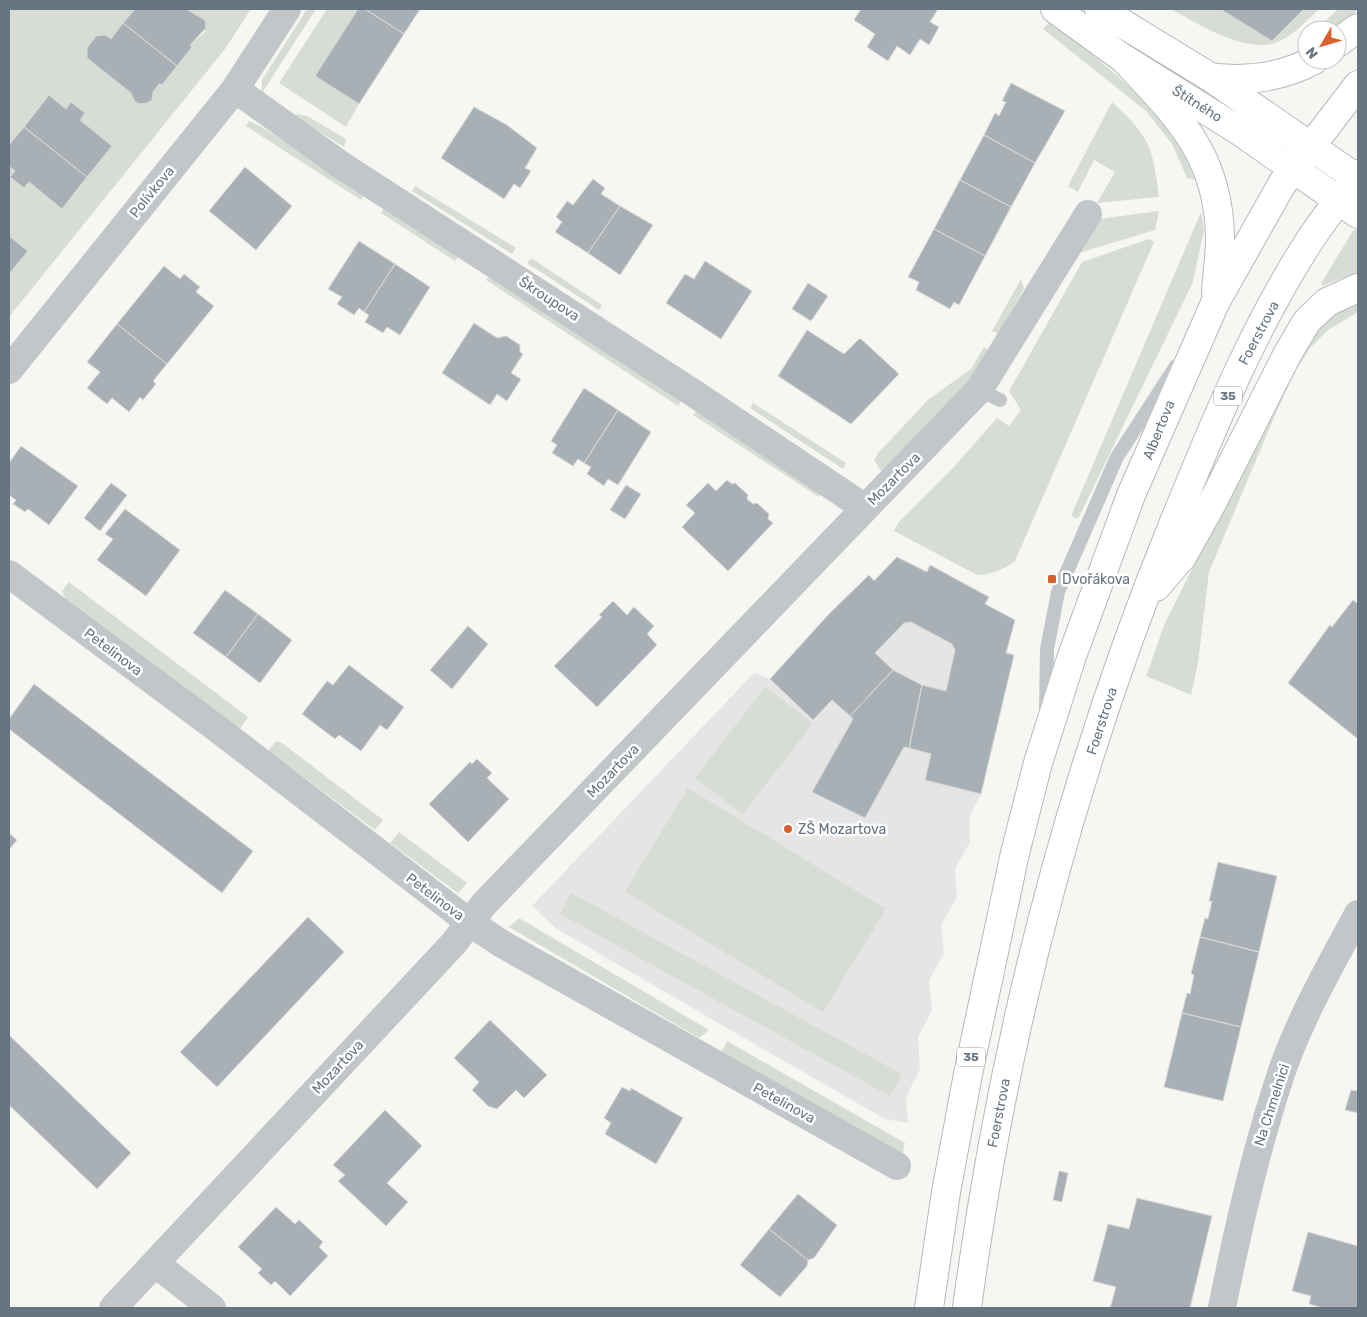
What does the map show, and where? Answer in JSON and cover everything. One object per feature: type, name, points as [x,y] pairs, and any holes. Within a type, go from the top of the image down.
[{"type":"main road","name":"Štítného","points":[[1055,9],[1124,59],[1238,130],[1349,207]]},
{"type":"main road","name":"Štítného","points":[[1100,9],[1210,77],[1357,177]]},
{"type":"main road","points":[[1347,36],[1358,28]]},
{"type":"main road","points":[[1124,59],[1186,127],[1205,164],[1215,198],[1220,238],[1209,315]]},
{"type":"main road","points":[[1210,77],[1242,79],[1272,76],[1297,66]]},
{"type":"main road","name":"Albertova","points":[[929,1308],[946,1192],[968,1074],[1026,807],[1072,656],[1114,539],[1167,409],[1209,315],[1260,219],[1310,146],[1358,85]]},
{"type":"main road","name":"Foerstrova","points":[[967,1308],[989,1167],[1026,983],[1067,831],[1140,605],[1204,450],[1248,352],[1308,242],[1349,207],[1357,177]]},
{"type":"main road","points":[[1140,605],[1186,549],[1210,507],[1288,353],[1307,321],[1327,302],[1358,288]]},
{"type":"street","name":"Polívkova","points":[[9,370],[235,89],[287,9]]},
{"type":"street","name":"Škroupova","points":[[235,89],[341,165],[698,396],[865,508]]},
{"type":"street","name":"Mozartova","points":[[113,1308],[454,943],[484,904],[865,508],[990,395],[1088,214]]},
{"type":"street","name":"Petelinova","points":[[9,574],[215,727],[469,922],[502,944],[897,1166]]},
{"type":"street","name":"Na Chmelnici","points":[[1222,1308],[1256,1152],[1283,1068],[1321,984],[1358,914]]},
{"type":"street","points":[[156,1264],[212,1308]]},
{"type":"shaded area","points":[[9,9],[135,9],[111,39],[106,35],[96,36],[87,48],[87,58],[131,93],[134,100],[141,104],[150,101],[153,92],[159,84],[162,85],[192,47],[190,45],[205,32],[205,20],[186,9],[251,9],[225,49],[9,317],[9,274],[28,251],[9,236],[9,166],[15,171],[10,178],[24,188],[29,182],[62,209],[112,146],[80,120],[71,103],[66,109],[49,95],[9,145]]},
{"type":"shaded area","points":[[307,9],[316,9],[262,93],[262,80]]},
{"type":"shaded area","points":[[327,9],[358,9],[316,76],[359,104],[346,127],[279,83]]},
{"type":"shaded area","points":[[1171,9],[1220,9],[1272,41],[1304,9],[1319,9],[1308,20],[1297,20],[1297,30],[1291,35],[1267,45],[1239,41],[1209,30]]},
{"type":"shaded area","points":[[1338,9],[1358,9],[1347,20],[1326,20]]},
{"type":"shaded area","points":[[1051,20],[1114,73],[1153,111],[1170,132],[1184,155],[1195,180],[1187,178],[1172,144],[1146,111],[1043,29]]},
{"type":"shaded area","points":[[1112,102],[1142,134],[1152,154],[1159,197],[1097,203],[1115,172],[1094,160],[1078,192],[1068,186]]},
{"type":"shaded area","points":[[297,114],[307,116],[346,139],[344,147],[294,116]]},
{"type":"shaded area","points":[[249,121],[260,126],[366,193],[361,200],[246,126]]},
{"type":"shaded area","points":[[415,186],[516,248],[512,254],[412,191]]},
{"type":"shaded area","points":[[385,207],[459,255],[455,261],[381,213]]},
{"type":"shaded area","points":[[1159,211],[1155,230],[1072,255],[1091,220]]},
{"type":"shaded area","points":[[1201,212],[1204,230],[1193,282],[1078,519],[1071,516]]},
{"type":"shaded area","points":[[1354,229],[1358,231],[1358,272],[1322,286],[1322,282]]},
{"type":"shaded area","points":[[1149,239],[1154,242],[1015,561],[998,571],[977,575],[894,531],[898,523],[953,468],[997,418],[1009,426],[1021,410],[1009,391],[1082,262]]},
{"type":"shaded area","points":[[531,258],[602,305],[599,310],[527,263]]},
{"type":"shaded area","points":[[490,274],[682,399],[678,406],[486,280]]},
{"type":"shaded area","points":[[1021,279],[1024,288],[1002,329],[998,333],[992,331]]},
{"type":"shaded area","points":[[1358,304],[1358,312],[1328,330],[1311,347],[1295,371],[1275,415],[1209,572],[1198,663],[1191,695],[1146,676],[1165,623],[1288,377],[1319,328],[1339,311]]},
{"type":"shaded area","points":[[984,347],[990,351],[973,377],[882,472],[874,460],[878,453],[929,399],[971,369]]},
{"type":"shaded area","points":[[753,403],[846,463],[843,469],[750,408]]},
{"type":"shaded area","points":[[697,410],[823,491],[819,497],[693,415]]},
{"type":"shaded area","name":"ZŠ Mozartova","points":[[897,557],[926,572],[930,565],[989,597],[986,604],[1015,620],[1007,653],[1014,655],[981,794],[970,815],[970,842],[955,869],[957,897],[941,925],[944,953],[929,980],[932,1011],[918,1037],[920,1069],[906,1097],[908,1123],[885,1119],[720,1024],[557,929],[532,906],[754,673],[770,679],[829,614],[869,575],[874,580]]},
{"type":"shaded area","points":[[69,582],[248,717],[240,729],[65,598],[62,591]]},
{"type":"shaded area","points":[[765,687],[813,723],[743,814],[695,778]]},
{"type":"shaded area","points":[[276,741],[282,743],[383,820],[375,830],[270,752],[269,750]]},
{"type":"shaded area","points":[[688,788],[886,909],[823,1012],[625,892]]},
{"type":"shaded area","points":[[399,832],[467,883],[458,893],[390,843]]},
{"type":"shaded area","points":[[571,893],[902,1074],[890,1096],[560,914]]},
{"type":"shaded area","points":[[519,918],[709,1030],[699,1038],[509,927]]},
{"type":"shaded area","points":[[727,1041],[905,1143],[902,1155],[721,1053]]},
{"type":"building","points":[[135,9],[186,9],[205,20],[206,28],[190,45],[192,47],[177,66],[123,23]]},
{"type":"building","points":[[358,9],[365,9],[404,34],[359,104],[315,76]]},
{"type":"building","points":[[365,9],[420,9],[404,34]]},
{"type":"building","points":[[861,9],[938,9],[930,22],[939,27],[929,45],[920,39],[910,55],[897,46],[888,61],[867,47],[875,34],[854,20]]},
{"type":"building","points":[[1220,9],[1304,9],[1272,41]]},
{"type":"building","points":[[123,23],[177,66],[162,85],[159,84],[153,92],[152,100],[147,103],[139,104],[134,100],[131,93],[87,58],[87,48],[96,36],[106,35],[111,39]]},
{"type":"building","points":[[1011,83],[1065,111],[1035,163],[984,135],[995,113],[999,116],[1006,102],[1002,101]]},
{"type":"building","points":[[49,95],[66,109],[71,102],[85,113],[80,120],[112,146],[87,177],[24,127]]},
{"type":"building","points":[[474,107],[507,125],[537,148],[525,168],[531,171],[520,188],[514,184],[504,199],[441,158]]},
{"type":"building","points":[[24,127],[87,177],[62,209],[29,182],[24,188],[10,177],[15,171],[9,166],[9,145]]},
{"type":"building","points":[[984,135],[1035,163],[1011,207],[960,180]]},
{"type":"building","points":[[245,167],[292,206],[256,250],[209,211]]},
{"type":"building","points":[[593,179],[605,188],[601,194],[620,206],[588,253],[555,232],[562,222],[556,217],[567,201],[573,205]]},
{"type":"building","points":[[960,180],[1011,207],[985,256],[934,229]]},
{"type":"building","points":[[620,206],[653,225],[620,275],[588,253]]},
{"type":"building","points":[[934,229],[985,256],[959,305],[954,302],[950,309],[916,290],[919,282],[908,277]]},
{"type":"building","points":[[9,236],[28,251],[9,274]]},
{"type":"building","points":[[359,241],[395,264],[364,312],[359,308],[354,315],[337,304],[342,297],[328,289]]},
{"type":"building","points":[[705,261],[752,291],[721,339],[666,303],[685,274],[694,279]]},
{"type":"building","points":[[395,264],[430,287],[400,335],[387,327],[383,333],[365,322],[369,315],[364,312]]},
{"type":"building","points":[[164,266],[180,279],[184,274],[200,287],[196,292],[214,306],[167,364],[117,324]]},
{"type":"building","points":[[808,283],[828,296],[811,321],[792,309]]},
{"type":"building","points":[[474,323],[497,338],[506,336],[520,345],[520,352],[523,354],[511,373],[521,379],[507,401],[497,394],[490,405],[442,373]]},
{"type":"building","points":[[117,324],[167,364],[153,381],[156,384],[143,400],[140,397],[129,412],[112,398],[107,404],[87,388],[100,372],[87,362]]},
{"type":"building","points":[[807,330],[844,354],[861,339],[899,374],[851,424],[778,376]]},
{"type":"building","points":[[584,388],[618,410],[584,463],[578,459],[573,466],[552,453],[557,445],[551,441]]},
{"type":"building","points":[[618,410],[651,432],[618,485],[608,479],[604,486],[587,474],[591,467],[584,463]]},
{"type":"building","points":[[21,446],[78,486],[49,525],[28,509],[25,512],[13,504],[16,500],[9,495],[9,463]]},
{"type":"building","points":[[727,480],[732,484],[735,483],[748,495],[747,499],[753,504],[757,503],[769,514],[768,519],[773,523],[728,571],[682,527],[695,513],[686,505],[708,483],[716,491]]},
{"type":"building","points":[[111,483],[127,495],[100,531],[84,518]]},
{"type":"building","points":[[626,485],[641,494],[625,519],[610,510]]},
{"type":"building","points":[[125,509],[180,550],[146,596],[97,560],[113,539],[105,534]]},
{"type":"building","points":[[897,557],[927,572],[930,565],[989,597],[985,604],[1015,620],[1006,653],[1014,655],[981,794],[925,780],[931,754],[909,748],[922,685],[946,691],[955,650],[952,644],[911,622],[904,623],[875,653],[893,670],[850,716],[832,700],[813,720],[770,679],[829,614],[869,575],[874,581]]},
{"type":"building","points":[[225,590],[258,614],[226,657],[193,633]]},
{"type":"building","points":[[1353,600],[1358,604],[1358,739],[1288,683],[1330,625],[1332,627]]},
{"type":"building","points":[[613,601],[627,615],[634,607],[654,626],[647,634],[657,645],[597,707],[554,666],[602,617],[599,615]]},
{"type":"building","points":[[258,614],[292,640],[260,683],[226,657]]},
{"type":"building","points":[[468,626],[488,644],[452,689],[430,670]]},
{"type":"building","points":[[349,665],[404,707],[387,730],[380,725],[361,751],[339,735],[335,739],[302,714],[327,681],[333,685]]},
{"type":"building","points":[[893,670],[922,685],[909,748],[904,747],[865,818],[812,792],[853,719],[850,716]]},
{"type":"building","points":[[34,684],[253,851],[222,893],[9,729],[9,719]]},
{"type":"building","points":[[477,759],[492,773],[487,778],[509,799],[468,842],[429,804],[470,762],[472,764]]},
{"type":"building","points":[[9,833],[17,840],[9,850]]},
{"type":"building","points":[[1218,862],[1277,876],[1259,952],[1200,937],[1205,918],[1208,919],[1212,901],[1209,901]]},
{"type":"building","points":[[308,917],[344,952],[217,1087],[180,1052]]},
{"type":"building","points":[[1200,937],[1259,952],[1241,1027],[1182,1013],[1187,993],[1190,994],[1194,975],[1191,974]]},
{"type":"building","points":[[1182,1013],[1241,1027],[1223,1101],[1164,1087]]},
{"type":"building","points":[[490,1020],[547,1075],[524,1098],[516,1090],[497,1109],[488,1106],[472,1090],[479,1082],[454,1058]]},
{"type":"building","points":[[9,1035],[131,1153],[97,1189],[9,1105]]},
{"type":"building","points":[[622,1087],[630,1091],[631,1088],[683,1118],[656,1164],[605,1134],[611,1123],[604,1118]]},
{"type":"building","points":[[1358,1087],[1358,1113],[1345,1110],[1351,1090],[1357,1091]]},
{"type":"building","points":[[385,1110],[422,1146],[387,1183],[408,1202],[386,1226],[338,1181],[345,1175],[333,1165]]},
{"type":"building","points":[[1059,1171],[1068,1173],[1062,1202],[1053,1200]]},
{"type":"building","points":[[798,1194],[837,1225],[814,1258],[808,1260],[769,1229]]},
{"type":"building","points":[[1137,1198],[1212,1216],[1190,1308],[1110,1308],[1116,1287],[1093,1281],[1108,1224],[1129,1229]]},
{"type":"building","points":[[276,1207],[295,1224],[299,1220],[323,1242],[319,1247],[328,1256],[290,1296],[275,1281],[271,1285],[258,1273],[262,1269],[238,1247]]},
{"type":"building","points":[[769,1229],[808,1260],[807,1266],[780,1297],[740,1265]]},
{"type":"building","points":[[1308,1232],[1358,1246],[1358,1308],[1323,1308],[1309,1304],[1311,1296],[1292,1291]]},
{"type":"place","name":"Dvořákova","points":[[1052,579]]},
{"type":"place","name":"ZŠ Mozartova","points":[[788,829]]}]
